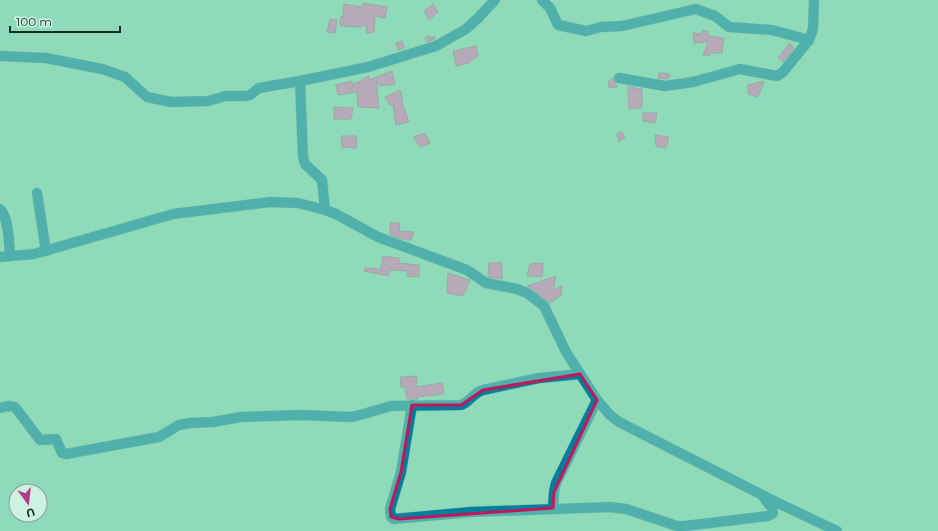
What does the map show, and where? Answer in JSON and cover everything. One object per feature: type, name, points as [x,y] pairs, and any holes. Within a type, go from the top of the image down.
[{"type":"street","points":[[0,56],[46,58],[102,69],[125,77],[147,97],[174,103],[208,101],[226,96],[246,96],[250,95],[259,88],[368,67],[441,44],[472,24],[495,0]]},
{"type":"street","points":[[542,0],[550,8],[558,25],[584,31],[603,27],[622,26],[696,9],[715,16],[729,27],[772,30],[809,40]]},
{"type":"street","points":[[619,78],[665,86],[693,82],[740,69],[777,76],[783,72],[809,40],[813,29],[814,0]]},
{"type":"street","points":[[300,81],[303,157],[305,164],[322,180],[326,210]]},
{"type":"street","points":[[37,193],[46,251]]},
{"type":"street","points":[[0,208],[7,226],[5,257],[34,254],[163,216],[186,212],[277,202],[298,203],[326,210],[385,240],[467,270],[486,283],[517,289],[527,293],[544,306],[563,347],[580,374],[597,400],[610,415],[619,422],[760,494],[837,531]]},
{"type":"street","points":[[0,408],[8,406],[15,407],[40,440],[56,439],[62,453],[66,454],[160,436],[179,425],[190,423],[218,421],[241,417],[300,415],[350,417],[387,407],[412,405],[461,405],[466,403],[481,390],[539,378],[580,374]]},
{"type":"street","points":[[553,508],[556,482],[597,400]]},
{"type":"street","points":[[412,405],[401,472],[390,509],[391,517],[399,519],[471,512],[553,508],[618,507],[677,526],[686,526],[771,515],[773,513],[772,508],[760,494]]},
{"type":"highlighted area","points":[[580,374],[597,400],[554,492],[553,508],[399,519],[391,517],[390,509],[401,472],[412,405],[461,405],[483,390]]},
{"type":"building","points":[[363,3],[387,7],[385,18],[375,16],[374,32],[366,33],[367,25],[359,27],[340,26],[341,16],[343,17],[344,4],[362,7]]},
{"type":"building","points":[[433,4],[438,12],[429,20],[424,11]]},
{"type":"building","points":[[330,19],[337,20],[335,33],[327,32]]},
{"type":"building","points":[[702,31],[708,31],[708,36],[724,38],[722,53],[710,53],[710,55],[703,55],[708,42],[694,43],[693,33],[701,34]]},
{"type":"building","points":[[429,36],[431,38],[434,36],[435,39],[427,42],[425,38]]},
{"type":"building","points":[[402,41],[404,48],[398,50],[396,43]]},
{"type":"building","points":[[790,43],[794,49],[783,62],[778,58]]},
{"type":"building","points":[[476,46],[478,56],[469,63],[456,66],[453,51]]},
{"type":"building","points":[[392,71],[395,84],[379,86],[376,80],[379,108],[358,107],[357,92],[338,95],[336,85],[352,81],[352,85],[369,76],[369,80]]},
{"type":"building","points":[[659,73],[670,74],[668,79],[665,79],[658,78]]},
{"type":"building","points":[[613,78],[617,87],[609,88],[608,82]]},
{"type":"building","points":[[764,81],[758,97],[748,94],[748,85]]},
{"type":"building","points":[[628,86],[642,89],[643,101],[641,108],[629,109]]},
{"type":"building","points":[[401,91],[403,105],[409,122],[396,125],[393,105],[390,105],[385,97]]},
{"type":"building","points":[[334,107],[353,108],[351,119],[334,119]]},
{"type":"building","points":[[643,113],[657,113],[655,123],[643,121]]},
{"type":"building","points":[[622,132],[625,138],[619,142],[617,134]]},
{"type":"building","points":[[425,133],[430,143],[420,147],[413,137]]},
{"type":"building","points":[[655,135],[669,137],[666,148],[656,146]]},
{"type":"building","points":[[341,136],[357,136],[356,148],[342,147]]},
{"type":"building","points":[[390,223],[400,223],[399,231],[414,232],[411,240],[390,235]]},
{"type":"building","points":[[383,256],[399,258],[399,263],[419,265],[419,276],[407,277],[408,271],[389,270],[389,276],[364,271],[365,268],[381,269]]},
{"type":"building","points":[[489,263],[502,263],[502,279],[488,277]]},
{"type":"building","points":[[543,263],[542,277],[527,276],[530,264]]},
{"type":"building","points":[[448,273],[470,280],[463,296],[447,293]]},
{"type":"building","points":[[556,276],[553,290],[562,286],[561,295],[550,303],[527,286]]},
{"type":"building","points":[[417,376],[416,387],[442,383],[444,394],[417,397],[418,399],[407,399],[405,387],[401,387],[400,377]]}]
